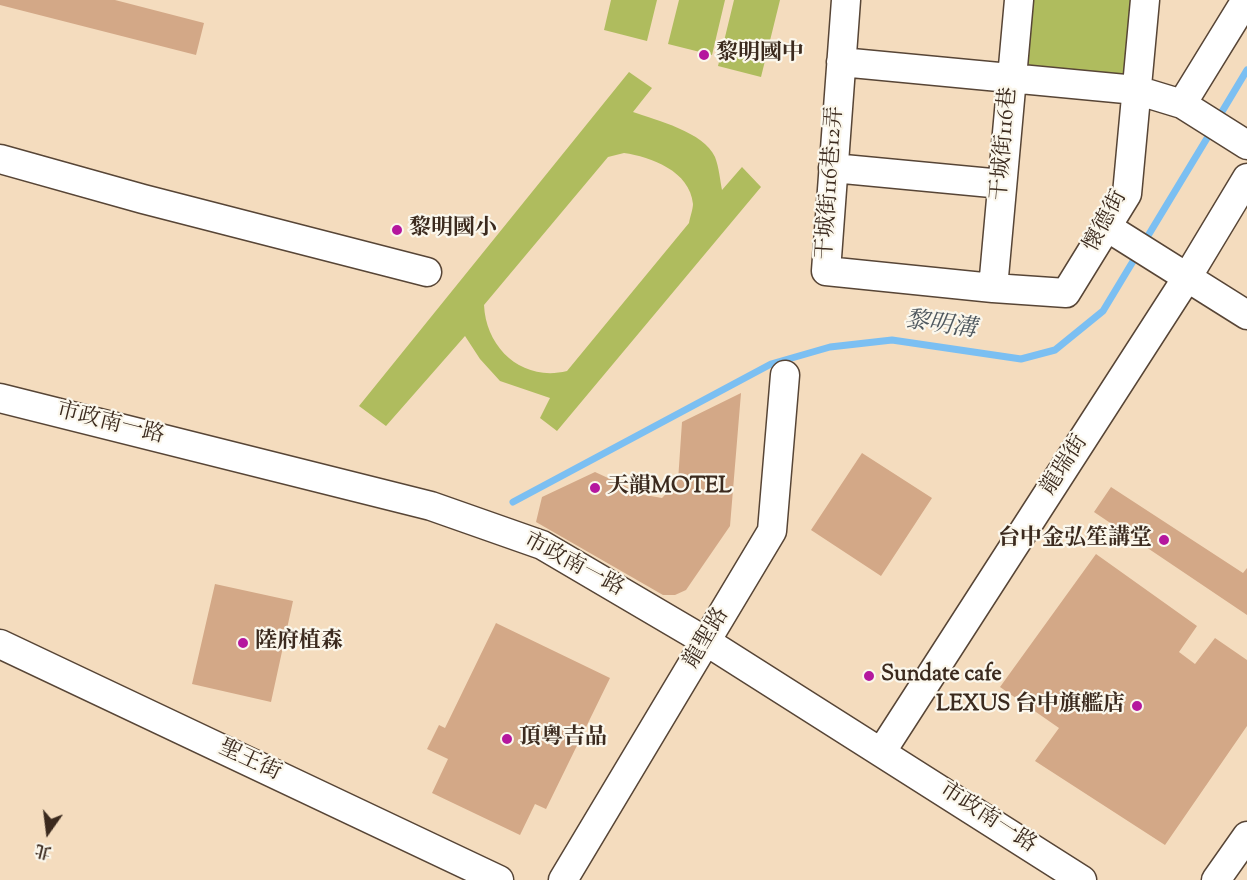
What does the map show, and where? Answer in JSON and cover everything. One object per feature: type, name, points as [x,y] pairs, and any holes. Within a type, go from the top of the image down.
[{"type":"street","name":"干城街116巷12弄","points":[[846,0],[826,271],[993,288]]},
{"type":"street","name":"干城街116巷","points":[[993,288],[1019,0]]},
{"type":"street","name":"懷德街","points":[[993,288],[1066,293],[1127,194],[1145,0]]},
{"type":"street","points":[[1189,108],[1246,0]]},
{"type":"street","points":[[841,62],[1136,90],[1189,108],[1247,145]]},
{"type":"street","points":[[0,159],[143,199],[427,272]]},
{"type":"street","points":[[833,168],[1002,184]]},
{"type":"street","name":"龍瑞街","points":[[882,752],[1183,274],[1247,178]]},
{"type":"street","points":[[1122,236],[1247,315]]},
{"type":"street","name":"龍聖路","points":[[563,880],[772,531],[785,375]]},
{"type":"street","name":"市政南一路","points":[[0,398],[453,514],[542,545],[707,642],[1082,880]]},
{"type":"street","name":"聖王街","points":[[0,644],[499,880]]},
{"type":"street","points":[[1216,880],[1247,836]]},
{"type":"green space","points":[[611,0],[657,0],[647,41],[604,30]]},
{"type":"green space","points":[[679,0],[725,0],[712,55],[668,44]]},
{"type":"green space","points":[[734,0],[780,0],[761,77],[718,66]]},
{"type":"green space","points":[[1026,0],[1132,0],[1124,83],[1019,74]]},
{"type":"green space","points":[[629,72],[652,88],[633,112],[678,128],[709,148],[715,157],[722,190],[742,167],[761,187],[557,431],[540,418],[550,398],[500,381],[480,359],[465,336],[386,426],[359,406]],"holes":[[[624,153],[657,162],[677,174],[690,192],[693,204],[689,223],[567,371],[536,372],[522,367],[510,359],[492,335],[486,321],[484,305],[608,157]]]},
{"type":"building","points":[[0,0],[115,0],[204,23],[196,55],[0,5]]},
{"type":"building","name":"天韻MOTEL","points":[[741,393],[730,526],[686,590],[675,595],[663,595],[536,522],[542,497],[595,472],[645,495],[662,498],[678,481],[682,422]]},
{"type":"building","points":[[862,453],[932,498],[881,576],[811,530]]},
{"type":"building","name":"台中金弘笙講堂","points":[[1111,487],[1243,573],[1247,568],[1247,615],[1094,512]]},
{"type":"building","name":"LEXUS 台中旗艦店","points":[[1096,554],[1197,626],[1179,652],[1195,664],[1215,638],[1247,660],[1247,726],[1165,845],[1035,761],[1059,728],[1000,687]]},
{"type":"building","name":"陸府植森","points":[[215,584],[293,601],[271,702],[192,684]]},
{"type":"building","name":"頂粵吉品","points":[[496,623],[610,678],[546,809],[535,804],[520,835],[432,793],[448,759],[427,749],[439,725],[445,728]]},
{"type":"waterway","name":"黎明溝","points":[[1217,120],[1247,70]]},
{"type":"waterway","name":"黎明溝","points":[[1143,244],[1212,130]]},
{"type":"waterway","name":"黎明溝","points":[[513,502],[771,364],[830,347],[892,340],[1021,359],[1055,350],[1103,311],[1138,253]]},
{"type":"place","name":"黎明國中","points":[[704,55]]},
{"type":"place","name":"黎明國小","points":[[397,230]]},
{"type":"place","name":"天韻MOTEL","points":[[595,488]]},
{"type":"place","name":"台中金弘笙講堂","points":[[1164,540]]},
{"type":"place","name":"陸府植森","points":[[243,643]]},
{"type":"place","name":"Sundate cafe","points":[[869,676]]},
{"type":"place","name":"LEXUS 台中旗艦店","points":[[1137,706]]},
{"type":"place","name":"頂粵吉品","points":[[507,739]]}]
